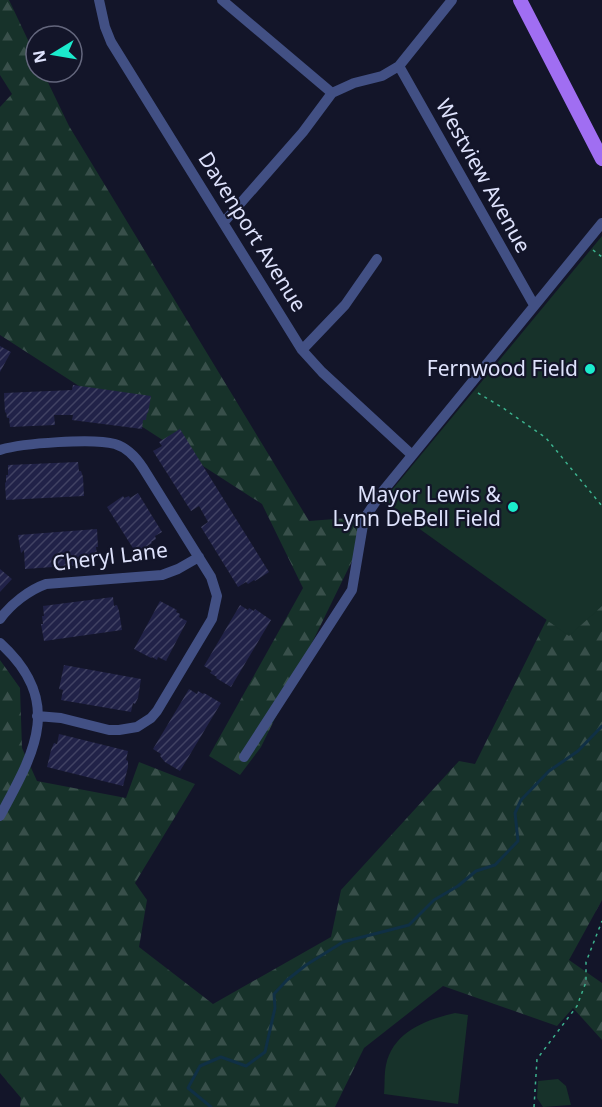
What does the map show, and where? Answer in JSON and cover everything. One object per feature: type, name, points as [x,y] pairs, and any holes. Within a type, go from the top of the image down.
[{"type":"main road","points":[[520,0],[602,159]]},
{"type":"street","name":"Davenport Avenue","points":[[99,0],[111,42],[302,350],[322,372],[412,455]]},
{"type":"street","points":[[222,0],[332,93]]},
{"type":"street","points":[[224,222],[303,132],[332,93],[348,85],[382,76],[399,66],[452,0]]},
{"type":"street","name":"Westview Avenue","points":[[399,66],[534,305]]},
{"type":"street","points":[[244,757],[352,590],[364,519],[383,491],[602,223]]},
{"type":"street","points":[[302,350],[345,305],[377,260]]},
{"type":"street","points":[[0,450],[29,444],[97,442],[125,448],[132,453],[143,468],[199,557],[215,588],[215,611],[206,632],[151,718],[137,727],[109,730],[61,718],[37,716]]},
{"type":"street","name":"Cheryl Lane","points":[[0,619],[11,607],[46,584],[162,575],[199,557]]},
{"type":"street","points":[[0,643],[17,659],[28,678],[34,693],[37,716],[37,738],[33,752],[0,816]]},
{"type":"path","points":[[588,246],[602,257]]},
{"type":"path","points":[[471,389],[546,438],[602,506]]},
{"type":"path","points":[[534,1107],[537,1059],[577,1006],[586,982],[586,962],[602,921]]},
{"type":"green space","points":[[0,0],[9,0],[24,32],[24,84],[49,84],[69,126],[309,521],[374,516],[261,747],[240,775],[209,756],[303,588],[262,504],[0,335],[0,107],[12,94],[0,75]]},
{"type":"green space","points":[[602,236],[602,606],[569,636],[382,502]]},
{"type":"green space","points":[[602,578],[602,900],[569,960],[602,983],[602,1040],[573,1008],[557,1026],[443,986],[364,1048],[335,1107],[20,1107],[21,1098],[0,1073],[0,660],[20,688],[22,748],[37,781],[126,798],[139,762],[195,784],[135,883],[147,900],[139,947],[213,1004],[331,937],[341,890],[459,761],[475,764],[548,617]]},
{"type":"green space","points":[[455,1013],[468,1015],[458,1104],[384,1094],[386,1065],[390,1054],[403,1036],[433,1019]]},
{"type":"green space","points":[[558,1079],[566,1086],[571,1105],[543,1107],[537,1098],[538,1081]]},
{"type":"building","points":[[0,346],[11,352],[0,372]]},
{"type":"building","points":[[73,385],[151,396],[142,429],[72,420],[73,415],[54,415],[55,425],[10,427],[9,418],[5,413],[4,393],[72,390]]},
{"type":"building","points":[[180,429],[269,572],[255,581],[248,584],[246,582],[238,587],[201,527],[208,522],[199,506],[191,511],[153,451],[162,446],[159,442]]},
{"type":"building","points":[[78,462],[79,471],[83,477],[84,496],[6,500],[5,483],[8,465]]},
{"type":"building","points":[[138,493],[162,532],[155,536],[156,539],[152,543],[136,553],[107,507],[123,496],[130,498]]},
{"type":"building","points":[[97,529],[98,547],[96,547],[97,554],[94,554],[95,564],[25,569],[24,550],[21,553],[18,535]]},
{"type":"building","points":[[0,569],[12,579],[0,592]]},
{"type":"building","points":[[113,597],[114,606],[117,605],[119,611],[122,630],[44,641],[41,624],[43,624],[42,616],[44,616],[43,606]]},
{"type":"building","points":[[160,601],[177,610],[179,617],[187,621],[166,661],[158,657],[157,660],[151,658],[134,649]]},
{"type":"building","points":[[240,605],[248,610],[249,608],[254,611],[255,609],[271,620],[231,687],[216,678],[210,673],[212,671],[204,666]]},
{"type":"building","points":[[64,665],[141,679],[138,698],[135,704],[133,703],[131,712],[61,700],[63,690],[59,689]]},
{"type":"building","points":[[189,689],[197,694],[198,691],[204,693],[221,703],[180,771],[165,762],[161,754],[153,749]]},
{"type":"building","points":[[59,734],[128,751],[126,760],[128,767],[123,786],[47,767],[51,750],[54,743],[57,744]]},
{"type":"waterway","points":[[211,1107],[188,1088],[200,1066],[221,1057],[246,1066],[265,1052],[275,1008],[274,994],[287,980],[343,942],[409,925],[434,900],[458,886],[476,871],[495,865],[518,841],[515,813],[521,800],[549,771],[578,751],[602,726]]},
{"type":"place","name":"Fernwood Field","points":[[590,369]]},
{"type":"place","name":"Mayor Lewis & Lynn DeBell Field","points":[[513,507]]}]
